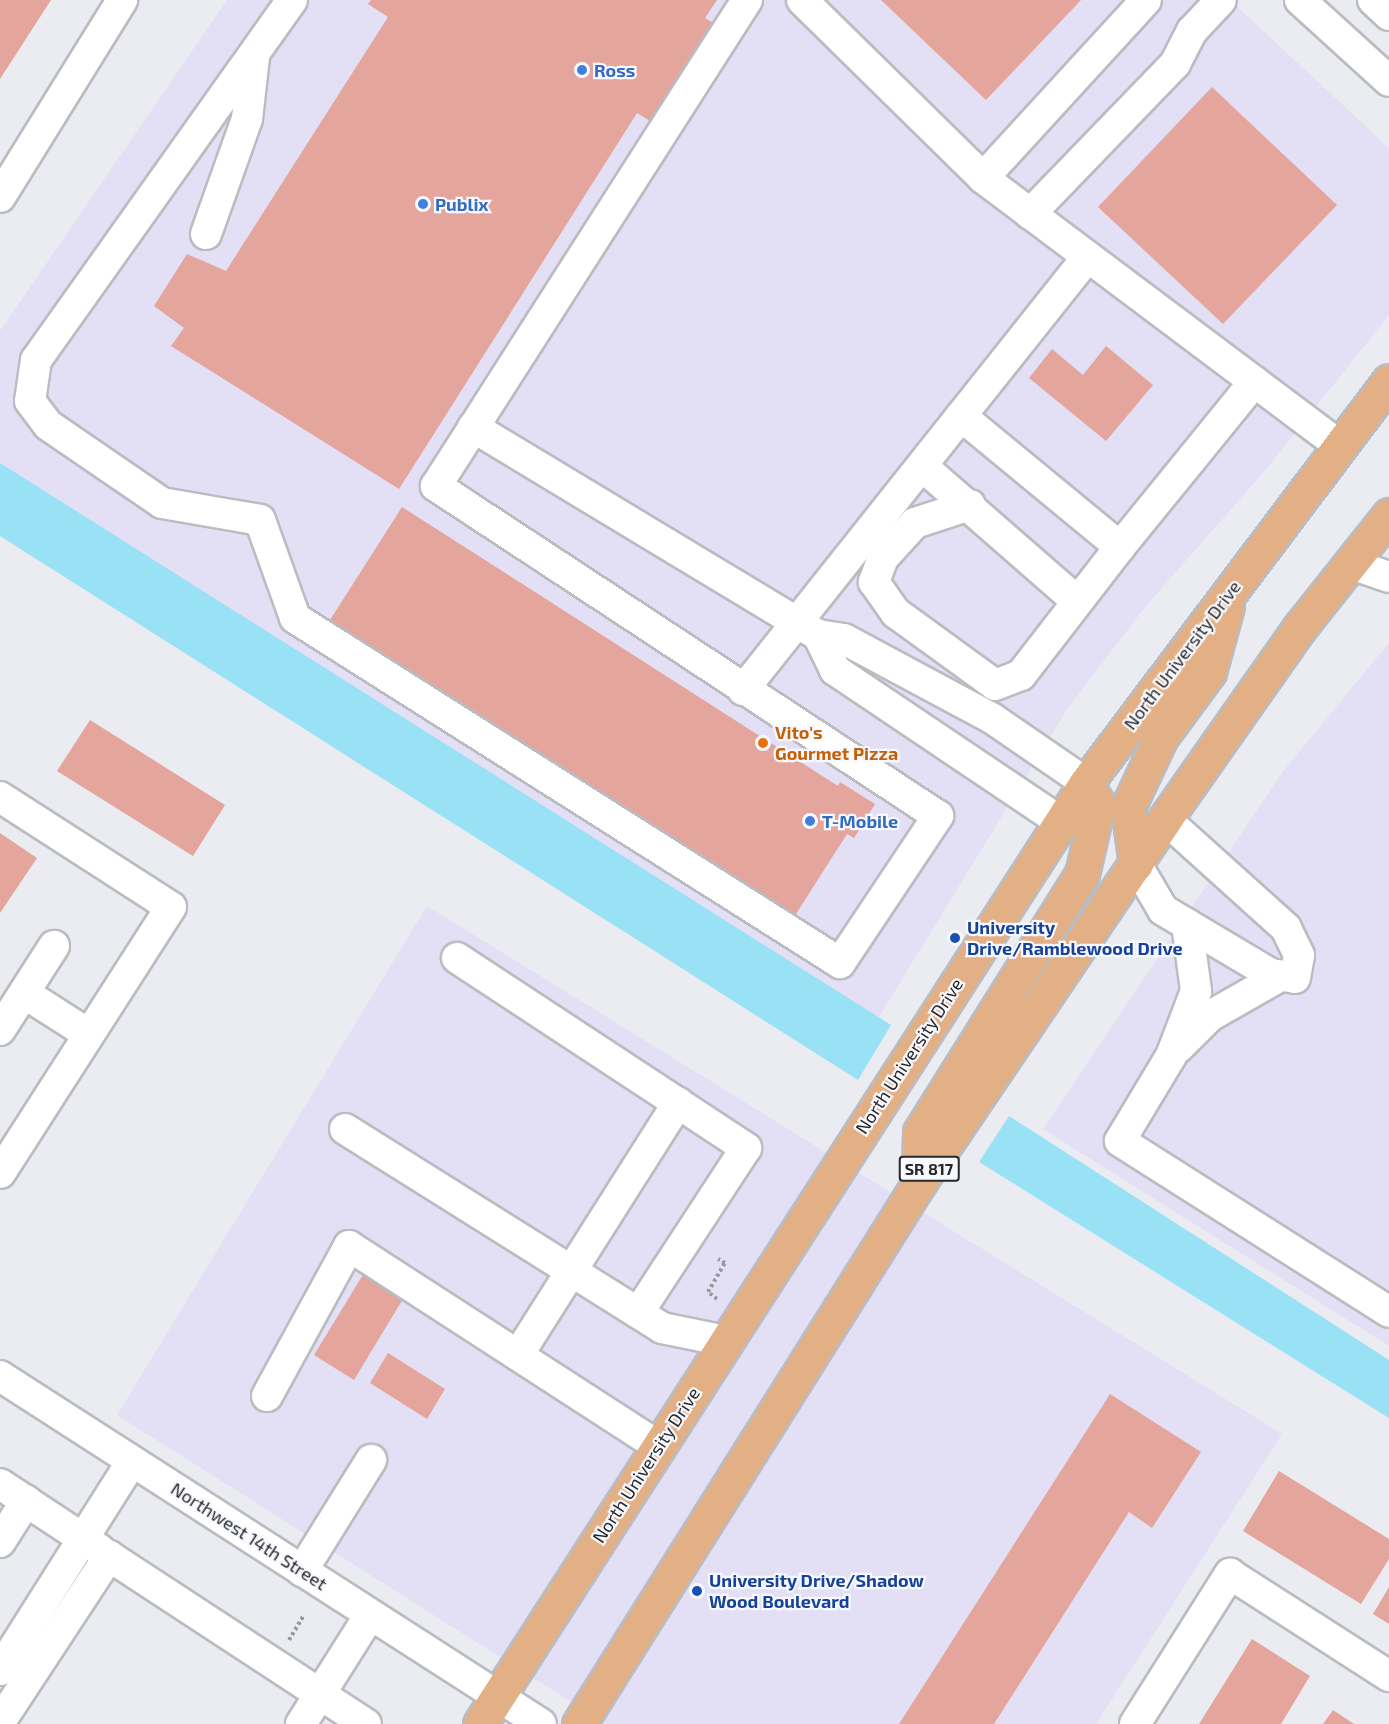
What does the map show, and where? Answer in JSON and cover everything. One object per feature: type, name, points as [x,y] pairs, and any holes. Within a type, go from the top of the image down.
[{"type":"main road","name":"North University Drive","points":[[489,1711],[1086,783],[1338,445],[1389,381]]},
{"type":"main road","name":"SR 817","points":[[579,1724],[920,1183],[1137,864],[1165,819],[1389,515]]},
{"type":"main road","points":[[1137,864],[1128,807],[1161,737],[1209,672],[1233,587]]},
{"type":"main road","points":[[920,1183],[920,1132],[1082,874],[1098,804],[1086,783]]},
{"type":"street","points":[[0,197],[122,0]]},
{"type":"street","points":[[292,0],[36,360],[30,401],[48,425],[162,503],[260,520],[295,618],[840,963],[938,816],[436,486],[747,0]]},
{"type":"street","points":[[802,0],[983,178],[1086,259],[1338,445]]},
{"type":"street","points":[[983,178],[1146,0]]},
{"type":"street","points":[[1030,214],[1175,64],[1192,31],[1221,0]]},
{"type":"street","points":[[1300,0],[1389,81]]},
{"type":"street","points":[[1373,0],[1389,15]]},
{"type":"street","points":[[206,234],[247,119],[255,55]]},
{"type":"street","points":[[744,690],[806,628],[922,466],[1086,259]]},
{"type":"street","points":[[970,505],[915,523],[883,558],[874,582],[896,613],[995,685],[1021,675],[1077,601],[1254,382]]},
{"type":"street","points":[[961,417],[1120,547]]},
{"type":"street","points":[[473,427],[806,628],[844,639],[993,719],[1086,783]]},
{"type":"street","points":[[922,466],[970,505],[1077,601]]},
{"type":"street","points":[[1351,564],[1389,577]]},
{"type":"street","points":[[806,628],[835,669],[1061,822]]},
{"type":"street","points":[[0,797],[171,907],[0,1173]]},
{"type":"street","points":[[1137,864],[1163,910],[1280,975],[1294,978],[1299,955],[1286,928],[1165,819]]},
{"type":"street","points":[[1187,924],[1196,991],[1171,1056],[1120,1141],[1389,1312]]},
{"type":"street","points":[[0,1030],[54,946]]},
{"type":"street","points":[[457,958],[746,1148],[638,1313]]},
{"type":"street","points":[[1171,1056],[1210,1016],[1280,975]]},
{"type":"street","points":[[24,993],[88,1034]]},
{"type":"street","points":[[518,1355],[569,1271],[678,1103]]},
{"type":"street","points":[[345,1129],[662,1328],[726,1341]]},
{"type":"street","points":[[267,1396],[349,1246],[658,1446]]},
{"type":"street","name":"Northwest 14th Street","points":[[0,1376],[370,1615],[489,1711],[541,1724]]},
{"type":"street","points":[[302,1571],[371,1460]]},
{"type":"street","points":[[0,1670],[132,1461]]},
{"type":"street","points":[[0,1484],[366,1724]]},
{"type":"street","points":[[0,1542],[26,1501]]},
{"type":"street","points":[[0,1722],[109,1556]]},
{"type":"street","points":[[1135,1724],[1230,1574],[1389,1676]]},
{"type":"street","points":[[301,1724],[370,1615]]},
{"type":"path","points":[[718,1259],[725,1263],[708,1292],[723,1302]]},
{"type":"path","points":[[288,1642],[304,1615]]},
{"type":"shaded area","points":[[227,0],[1230,0],[1389,148],[1389,315],[1263,473],[1145,607],[1068,708],[874,1025],[0,469],[0,331]]},
{"type":"shaded area","points":[[1389,643],[1389,1346],[1043,1129],[1284,770]]},
{"type":"shaded area","points":[[427,906],[1282,1434],[1096,1724],[606,1724],[117,1415]]},
{"type":"water","points":[[0,463],[891,1025],[858,1080],[0,536]]},
{"type":"water","points":[[1009,1116],[1389,1360],[1389,1418],[979,1162]]},
{"type":"building","points":[[0,0],[51,0],[0,79]]},
{"type":"building","name":"Publix","points":[[371,0],[717,0],[705,18],[720,27],[657,125],[637,113],[399,489],[171,346],[184,328],[154,306],[187,254],[226,271],[388,17],[368,4]]},
{"type":"building","points":[[881,0],[1081,0],[986,100]]},
{"type":"building","points":[[1212,87],[1337,205],[1223,324],[1098,207]]},
{"type":"building","points":[[1106,346],[1153,385],[1106,441],[1029,378],[1052,349],[1083,375]]},
{"type":"building","points":[[402,507],[838,786],[840,782],[875,804],[854,838],[847,834],[794,917],[330,620]]},
{"type":"building","points":[[90,720],[225,805],[193,856],[57,771]]},
{"type":"building","points":[[0,833],[37,858],[0,913]]},
{"type":"building","points":[[369,1265],[409,1289],[354,1380],[314,1355]]},
{"type":"building","points":[[388,1353],[445,1389],[427,1419],[370,1383]]},
{"type":"building","points":[[1110,1394],[1201,1452],[1152,1528],[1129,1512],[994,1724],[899,1724]]},
{"type":"building","points":[[1279,1471],[1389,1539],[1389,1559],[1361,1604],[1243,1531]]},
{"type":"building","points":[[1389,1587],[1389,1624],[1373,1614]]},
{"type":"building","points":[[1252,1639],[1310,1676],[1281,1724],[1199,1724]]},
{"type":"building","points":[[1333,1710],[1354,1724],[1323,1724]]},
{"type":"place","name":"Ross","points":[[582,70]]},
{"type":"place","name":"Publix","points":[[423,204]]},
{"type":"place","name":"Vito's Gourmet Pizza","points":[[763,743]]},
{"type":"place","name":"T-Mobile","points":[[810,821]]},
{"type":"place","name":"University Drive/Ramblewood Drive","points":[[955,938]]},
{"type":"place","name":"University Drive/Shadow Wood Boulevard","points":[[697,1591]]}]
